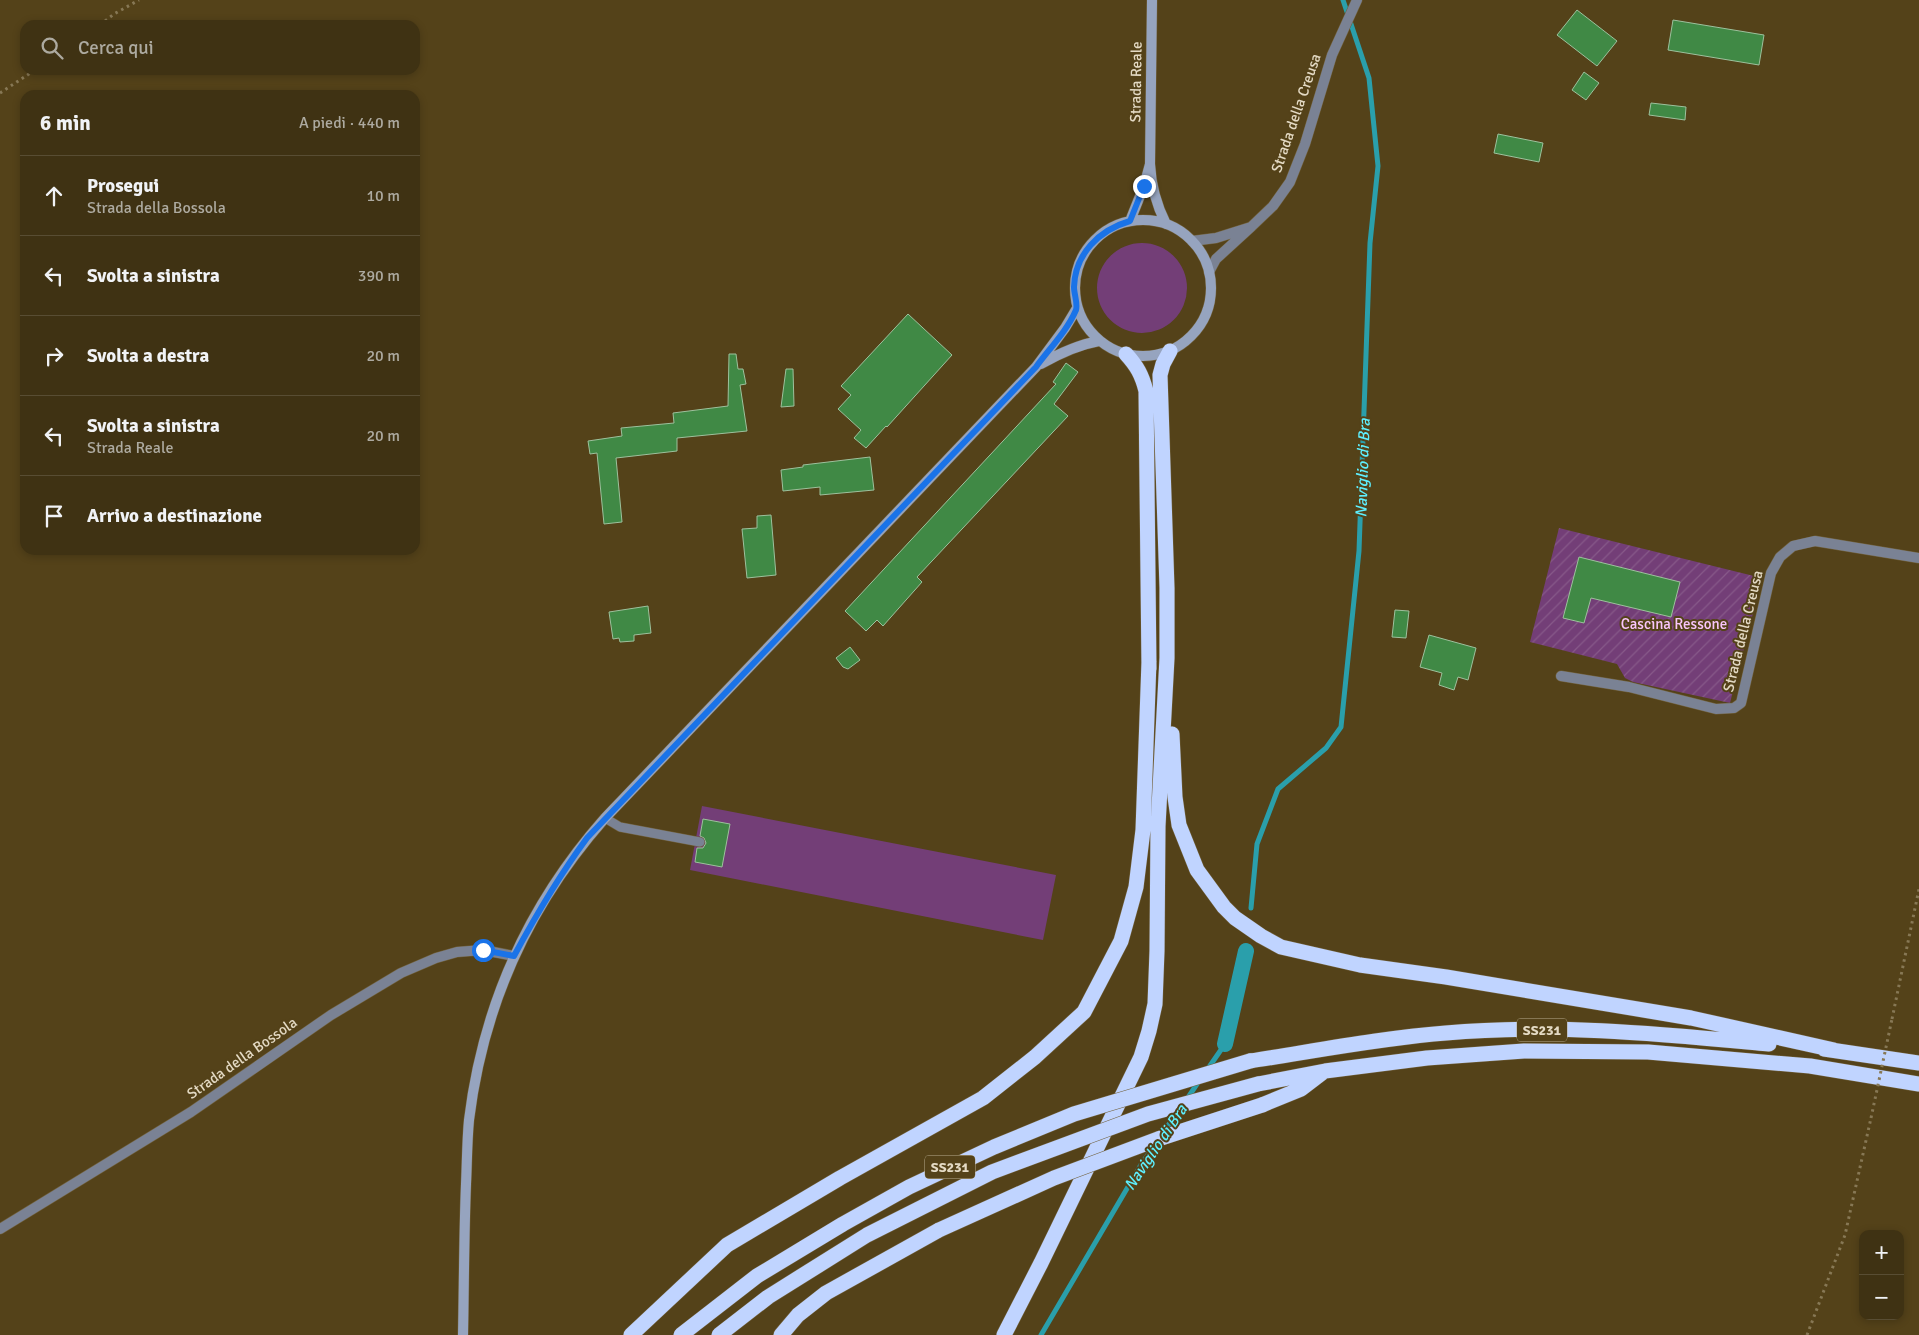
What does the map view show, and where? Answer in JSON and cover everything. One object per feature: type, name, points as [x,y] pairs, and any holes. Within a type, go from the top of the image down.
[{"type":"highway","points":[[1004,1335],[1137,1066],[1149,1031],[1154,1004],[1157,951],[1158,826],[1167,658],[1167,588],[1160,375],[1170,351]]},
{"type":"highway","points":[[1126,354],[1137,366],[1146,390],[1149,661],[1158,826]]},
{"type":"highway","points":[[1167,658],[1175,797],[1179,825],[1197,870],[1224,907],[1260,936],[1281,947],[1360,965],[1691,1018],[1834,1050]]},
{"type":"highway","points":[[631,1335],[727,1245],[840,1178],[983,1098],[1035,1057],[1084,1012],[1121,941],[1136,887],[1143,830],[1149,661]]},
{"type":"highway","name":"SS231","points":[[680,1335],[757,1276],[909,1187],[994,1147],[1074,1114],[1250,1061],[1446,1032],[1520,1029],[1641,1032],[1834,1050],[1919,1063]]},
{"type":"highway","name":"SS231","points":[[719,1335],[768,1297],[867,1234],[992,1172],[1148,1114],[1258,1084],[1325,1071],[1427,1058],[1524,1051],[1648,1052],[1810,1066],[1919,1084]]},
{"type":"highway","points":[[781,1335],[798,1315],[826,1293],[939,1230],[1054,1178],[1158,1139],[1262,1105],[1301,1089],[1325,1071]]},
{"type":"main road","name":"Strada Reale","points":[[1152,0],[1151,186],[1156,206],[1166,224]]},
{"type":"main road","name":"Strada Reale","points":[[1130,221],[1144,186],[1150,164]]},
{"type":"main road","points":[[1130,221],[1153,221],[1166,224],[1178,230],[1192,241],[1204,257],[1209,272],[1210,299],[1204,318],[1192,335],[1170,351],[1157,355],[1137,356],[1126,354],[1108,347],[1099,341],[1084,324],[1077,308],[1074,286],[1078,266],[1088,247],[1102,233],[1120,224],[1130,221]]},
{"type":"main road","points":[[463,1335],[464,1240],[469,1121],[479,1065],[492,1013],[514,956],[542,904],[565,867],[605,818],[1036,367],[1065,328],[1077,308]]},
{"type":"main road","points":[[1036,367],[1081,344],[1099,341]]},
{"type":"street","name":"Strada della Creusa","points":[[1209,272],[1216,259],[1273,206],[1290,182],[1305,144],[1332,55],[1356,1]]},
{"type":"street","name":"Strada della Creusa","points":[[1192,241],[1216,238],[1251,227]]},
{"type":"street","name":"Strada della Creusa","points":[[1561,676],[1629,687],[1716,709],[1734,708],[1741,703],[1771,574],[1780,557],[1793,546],[1815,541],[1919,558]]},
{"type":"street","name":"Strada della Bossola","points":[[0,1229],[191,1112],[330,1015],[401,973],[457,952],[483,950],[514,956]]},
{"type":"lane","points":[[605,818],[620,827],[700,842]]},
{"type":"path","points":[[106,20],[139,0]]},
{"type":"path","points":[[0,93],[27,75]]},
{"type":"path","points":[[1807,1335],[1845,1235],[1919,889]]},
{"type":"green space","points":[[1142,243],[1159,246],[1174,256],[1184,271],[1187,288],[1184,305],[1174,320],[1159,330],[1142,333],[1125,330],[1110,320],[1100,305],[1097,288],[1100,271],[1110,256],[1125,246]]},
{"type":"green space","name":"Cascina Ressone","points":[[1559,528],[1762,578],[1730,703],[1633,682],[1625,678],[1617,664],[1530,642]]},
{"type":"green space","points":[[702,806],[1056,875],[1043,940],[690,870]]},
{"type":"building","points":[[1577,10],[1617,41],[1597,66],[1557,35]]},
{"type":"building","points":[[1673,20],[1764,35],[1759,65],[1668,50]]},
{"type":"building","points":[[1584,72],[1599,83],[1586,100],[1572,90]]},
{"type":"building","points":[[1651,103],[1686,107],[1685,120],[1649,115]]},
{"type":"building","points":[[1498,134],[1543,143],[1539,162],[1494,153]]},
{"type":"building","points":[[908,314],[952,355],[866,448],[854,438],[861,430],[838,409],[851,395],[841,386]]},
{"type":"building","points":[[729,354],[736,354],[738,369],[743,369],[746,384],[740,385],[747,431],[677,438],[677,451],[616,458],[622,522],[604,524],[597,453],[590,454],[588,441],[622,436],[621,428],[674,423],[673,413],[728,406]]},
{"type":"building","points":[[1066,363],[1078,372],[1054,404],[1068,416],[917,577],[922,582],[883,626],[877,620],[866,631],[845,611],[1056,384],[1053,382]]},
{"type":"building","points":[[786,369],[793,369],[794,406],[781,407]]},
{"type":"building","points":[[870,457],[874,490],[820,495],[820,487],[783,491],[781,470],[803,467],[803,465]]},
{"type":"building","points":[[771,515],[776,575],[747,578],[742,529],[757,528],[757,516]]},
{"type":"building","points":[[1579,557],[1680,582],[1671,617],[1591,598],[1584,623],[1563,618]]},
{"type":"building","points":[[648,606],[651,633],[634,635],[634,641],[620,642],[619,638],[613,639],[609,612]]},
{"type":"building","points":[[1395,610],[1409,611],[1406,638],[1392,637]]},
{"type":"building","points":[[1429,635],[1476,648],[1468,680],[1458,677],[1454,690],[1439,685],[1442,673],[1420,667]]},
{"type":"building","points":[[850,647],[860,660],[848,669],[843,667],[836,658]]},
{"type":"building","points":[[703,819],[730,824],[722,867],[695,862],[697,848],[703,848],[706,843],[704,838],[700,836]]},
{"type":"waterway","name":"Naviglio di Bra","points":[[1251,908],[1257,844],[1278,789],[1326,748],[1341,727],[1359,551],[1370,243],[1378,166],[1369,78],[1343,0]]},
{"type":"waterway","name":"Naviglio di Bra","points":[[1225,1044],[1246,951]]},
{"type":"waterway","name":"Naviglio di Bra","points":[[1207,1070],[1225,1044]]},
{"type":"waterway","name":"Naviglio di Bra","points":[[1187,1099],[1199,1081]]},
{"type":"waterway","name":"Naviglio di Bra","points":[[1162,1134],[1179,1110]]},
{"type":"waterway","name":"Naviglio di Bra","points":[[1041,1335],[1142,1163],[1155,1145]]},
{"type":"route","points":[[483,950],[514,956],[542,904],[565,867],[587,838],[1036,367],[1065,328],[1077,308],[1074,286],[1078,266],[1088,247],[1102,233],[1130,221],[1144,186]]}]
